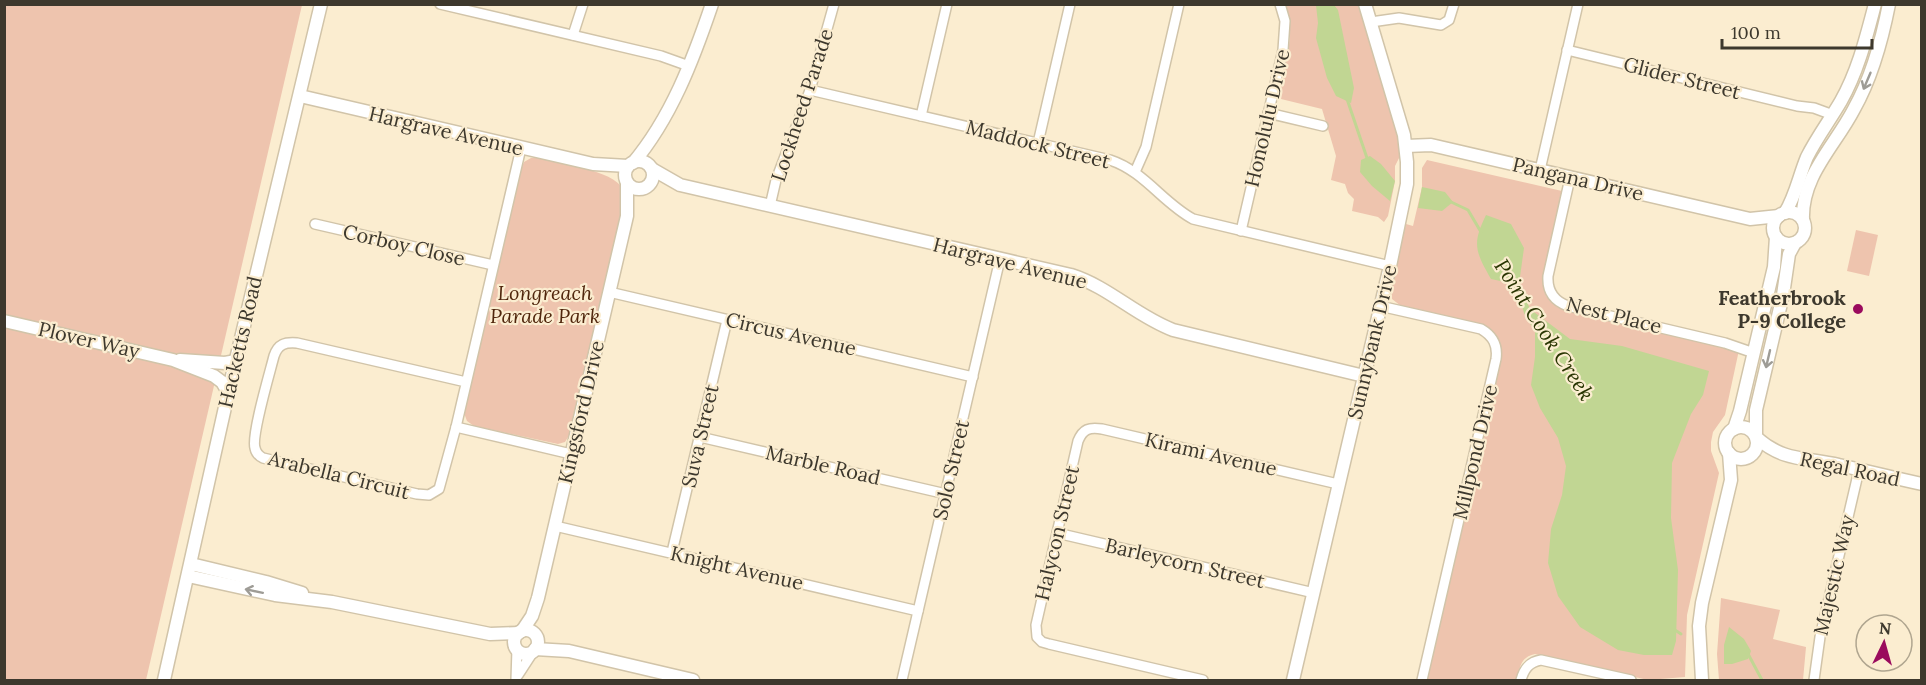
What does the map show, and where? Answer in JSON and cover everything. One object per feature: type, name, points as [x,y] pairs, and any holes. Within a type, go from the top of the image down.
[{"type":"street","name":"Hacketts Road","points":[[164,681],[228,392],[321,4]]},
{"type":"street","points":[[440,4],[668,58],[689,66]]},
{"type":"street","points":[[573,35],[583,4]]},
{"type":"street","points":[[653,138],[652,179],[646,188],[635,189],[626,182],[625,173],[653,138],[689,66],[712,4]]},
{"type":"street","name":"Lockheed Parade","points":[[770,206],[776,180],[810,90],[834,4]]},
{"type":"street","points":[[921,116],[947,4]]},
{"type":"street","points":[[1038,143],[1070,4]]},
{"type":"street","points":[[1135,172],[1146,147],[1179,4]]},
{"type":"street","name":"Honolulu Drive","points":[[1240,231],[1285,36],[1285,21],[1281,4]]},
{"type":"street","name":"Sunnybank Drive","points":[[1293,681],[1406,193],[1406,146],[1365,4]]},
{"type":"street","points":[[1371,22],[1399,18],[1441,25],[1449,20],[1454,4]]},
{"type":"street","points":[[1540,170],[1578,4]]},
{"type":"street","points":[[1699,680],[1699,626],[1702,603],[1731,480],[1729,453],[1725,440],[1734,429],[1740,411],[1774,267],[1776,236],[1774,225],[1794,197],[1807,159],[1849,85],[1860,60],[1875,4]]},
{"type":"street","points":[[1731,480],[1756,448],[1756,410],[1783,295],[1789,254],[1804,233],[1803,206],[1808,185],[1855,108],[1872,68],[1888,4]]},
{"type":"street","name":"Glider Street","points":[[1567,50],[1797,105],[1831,118]]},
{"type":"street","name":"Maddock Street","points":[[810,90],[1110,160],[1135,172],[1184,214],[1202,222],[1390,266]]},
{"type":"street","name":"Hargrave Avenue","points":[[300,96],[593,164],[631,164]]},
{"type":"street","points":[[1268,113],[1323,126]]},
{"type":"street","name":"Pangana Drive","points":[[1406,146],[1431,145],[1750,219],[1782,215]]},
{"type":"street","points":[[520,148],[456,427],[571,454]]},
{"type":"street","points":[[631,164],[643,162],[651,169]]},
{"type":"street","name":"Hargrave Avenue","points":[[593,164],[626,182]]},
{"type":"street","name":"Hargrave Avenue","points":[[651,169],[680,185],[1071,275],[1092,282],[1150,319],[1173,330],[1364,376]]},
{"type":"street","name":"Nest Place","points":[[1570,178],[1548,276],[1548,286],[1552,295],[1568,306],[1755,349]]},
{"type":"street","name":"Kingsford Drive","points":[[626,182],[627,216]]},
{"type":"street","name":"Hargrave Avenue","points":[[646,188],[680,185]]},
{"type":"street","name":"Kingsford Drive","points":[[518,640],[535,608],[627,216],[639,193],[646,188]]},
{"type":"street","points":[[1782,215],[1795,214],[1803,220]]},
{"type":"street","name":"Pangana Drive","points":[[1750,219],[1776,236]]},
{"type":"street","name":"Corboy Close","points":[[315,224],[493,265]]},
{"type":"street","points":[[1776,236],[1785,243],[1795,243]]},
{"type":"street","name":"Solo Street","points":[[902,681],[1000,259]]},
{"type":"street","name":"Circus Avenue","points":[[609,292],[973,377]]},
{"type":"street","name":"Millpond Drive","points":[[1380,306],[1481,329],[1492,338],[1497,350],[1422,681]]},
{"type":"street","name":"Suva Street","points":[[672,552],[727,320]]},
{"type":"street","name":"Plover Way","points":[[4,321],[173,360],[214,376],[222,382],[228,392]]},
{"type":"street","name":"Arabella Circuit","points":[[456,427],[441,484],[436,492],[429,495],[271,460],[260,456],[254,446],[274,356],[277,348],[284,343],[297,343],[466,382]]},
{"type":"street","name":"Plover Way","points":[[173,360],[225,363],[236,360]]},
{"type":"street","points":[[1734,429],[1744,427],[1753,432],[1756,438]]},
{"type":"street","name":"Kirami Avenue","points":[[1084,430],[1102,429],[1338,484]]},
{"type":"street","name":"Halycon Street","points":[[1084,430],[1078,441],[1036,625],[1037,638],[1049,644],[1203,681]]},
{"type":"street","name":"Marble Road","points":[[700,436],[946,494]]},
{"type":"street","name":"Regal Road","points":[[1756,438],[1779,454]]},
{"type":"street","points":[[1729,453],[1738,458],[1750,456]]},
{"type":"street","name":"Regal Road","points":[[1750,456],[1779,454],[1922,484]]},
{"type":"street","name":"Majestic Way","points":[[1814,681],[1819,644],[1859,470]]},
{"type":"street","name":"Knight Avenue","points":[[555,526],[918,611]]},
{"type":"street","name":"Barleycorn Street","points":[[1057,533],[1314,593]]},
{"type":"street","points":[[190,570],[266,582],[332,602],[518,640]]},
{"type":"street","name":"Kingsford Drive","points":[[535,608],[536,635]]},
{"type":"street","points":[[517,679],[518,640],[529,630],[569,651],[693,681]]},
{"type":"street","points":[[517,679],[538,643],[536,635]]},
{"type":"street","points":[[518,640],[522,653],[569,651]]},
{"type":"street","points":[[1521,681],[1527,667],[1538,660],[1631,681]]},
{"type":"green space","points":[[4,5],[302,5],[146,680],[5,680]]},
{"type":"green space","points":[[1286,5],[1358,5],[1396,130],[1400,156],[1395,166],[1395,181],[1388,216],[1384,222],[1378,217],[1352,211],[1354,199],[1348,193],[1345,184],[1331,180],[1336,156],[1322,109],[1281,99],[1278,95],[1290,38]]},
{"type":"green space","name":"Longreach Parade Park","points":[[531,158],[597,172],[617,182],[623,189],[620,220],[570,434],[565,442],[558,444],[474,426],[467,421],[464,413],[521,169],[524,162]]},
{"type":"green space","points":[[1427,160],[1562,191],[1543,281],[1546,296],[1557,307],[1739,350],[1725,415],[1713,432],[1711,442],[1711,451],[1719,473],[1687,615],[1685,677],[1648,680],[1535,654],[1524,660],[1517,680],[1427,680],[1502,351],[1497,336],[1485,326],[1401,306],[1392,299],[1391,285],[1406,224],[1413,226],[1422,187],[1422,168]]},
{"type":"green space","points":[[1856,230],[1878,235],[1869,276],[1847,271]]},
{"type":"green space","points":[[1721,598],[1780,610],[1773,639],[1806,647],[1803,680],[1719,680],[1717,654]]},
{"type":"water","points":[[1316,5],[1334,5],[1338,10],[1354,88],[1351,103],[1336,96],[1327,78],[1316,38],[1318,23]]},
{"type":"water","points":[[1370,156],[1381,164],[1395,181],[1390,201],[1360,172],[1361,160]]},
{"type":"water","points":[[1422,187],[1445,192],[1453,202],[1442,211],[1418,208]]},
{"type":"water","points":[[1486,215],[1511,224],[1524,248],[1519,284],[1530,309],[1570,339],[1622,346],[1709,371],[1703,395],[1691,414],[1672,463],[1671,518],[1678,570],[1676,641],[1672,655],[1644,655],[1618,650],[1580,627],[1558,596],[1548,563],[1551,529],[1562,495],[1566,466],[1558,438],[1540,408],[1531,385],[1535,357],[1535,332],[1524,313],[1518,293],[1505,282],[1491,279],[1479,254],[1477,241]]},
{"type":"water","points":[[1729,627],[1744,639],[1751,651],[1748,659],[1724,664],[1724,645]]},
{"type":"waterway","name":"Point Cook Creek","points":[[1347,99],[1368,161]]},
{"type":"waterway","name":"Point Cook Creek","points":[[1449,201],[1468,210],[1481,232]]},
{"type":"waterway","name":"Point Cook Creek","points":[[1675,630],[1681,634]]},
{"type":"waterway","name":"Point Cook Creek","points":[[1747,652],[1762,680]]},
{"type":"place","name":"Featherbrook P-9 College","points":[[1858,309]]}]
